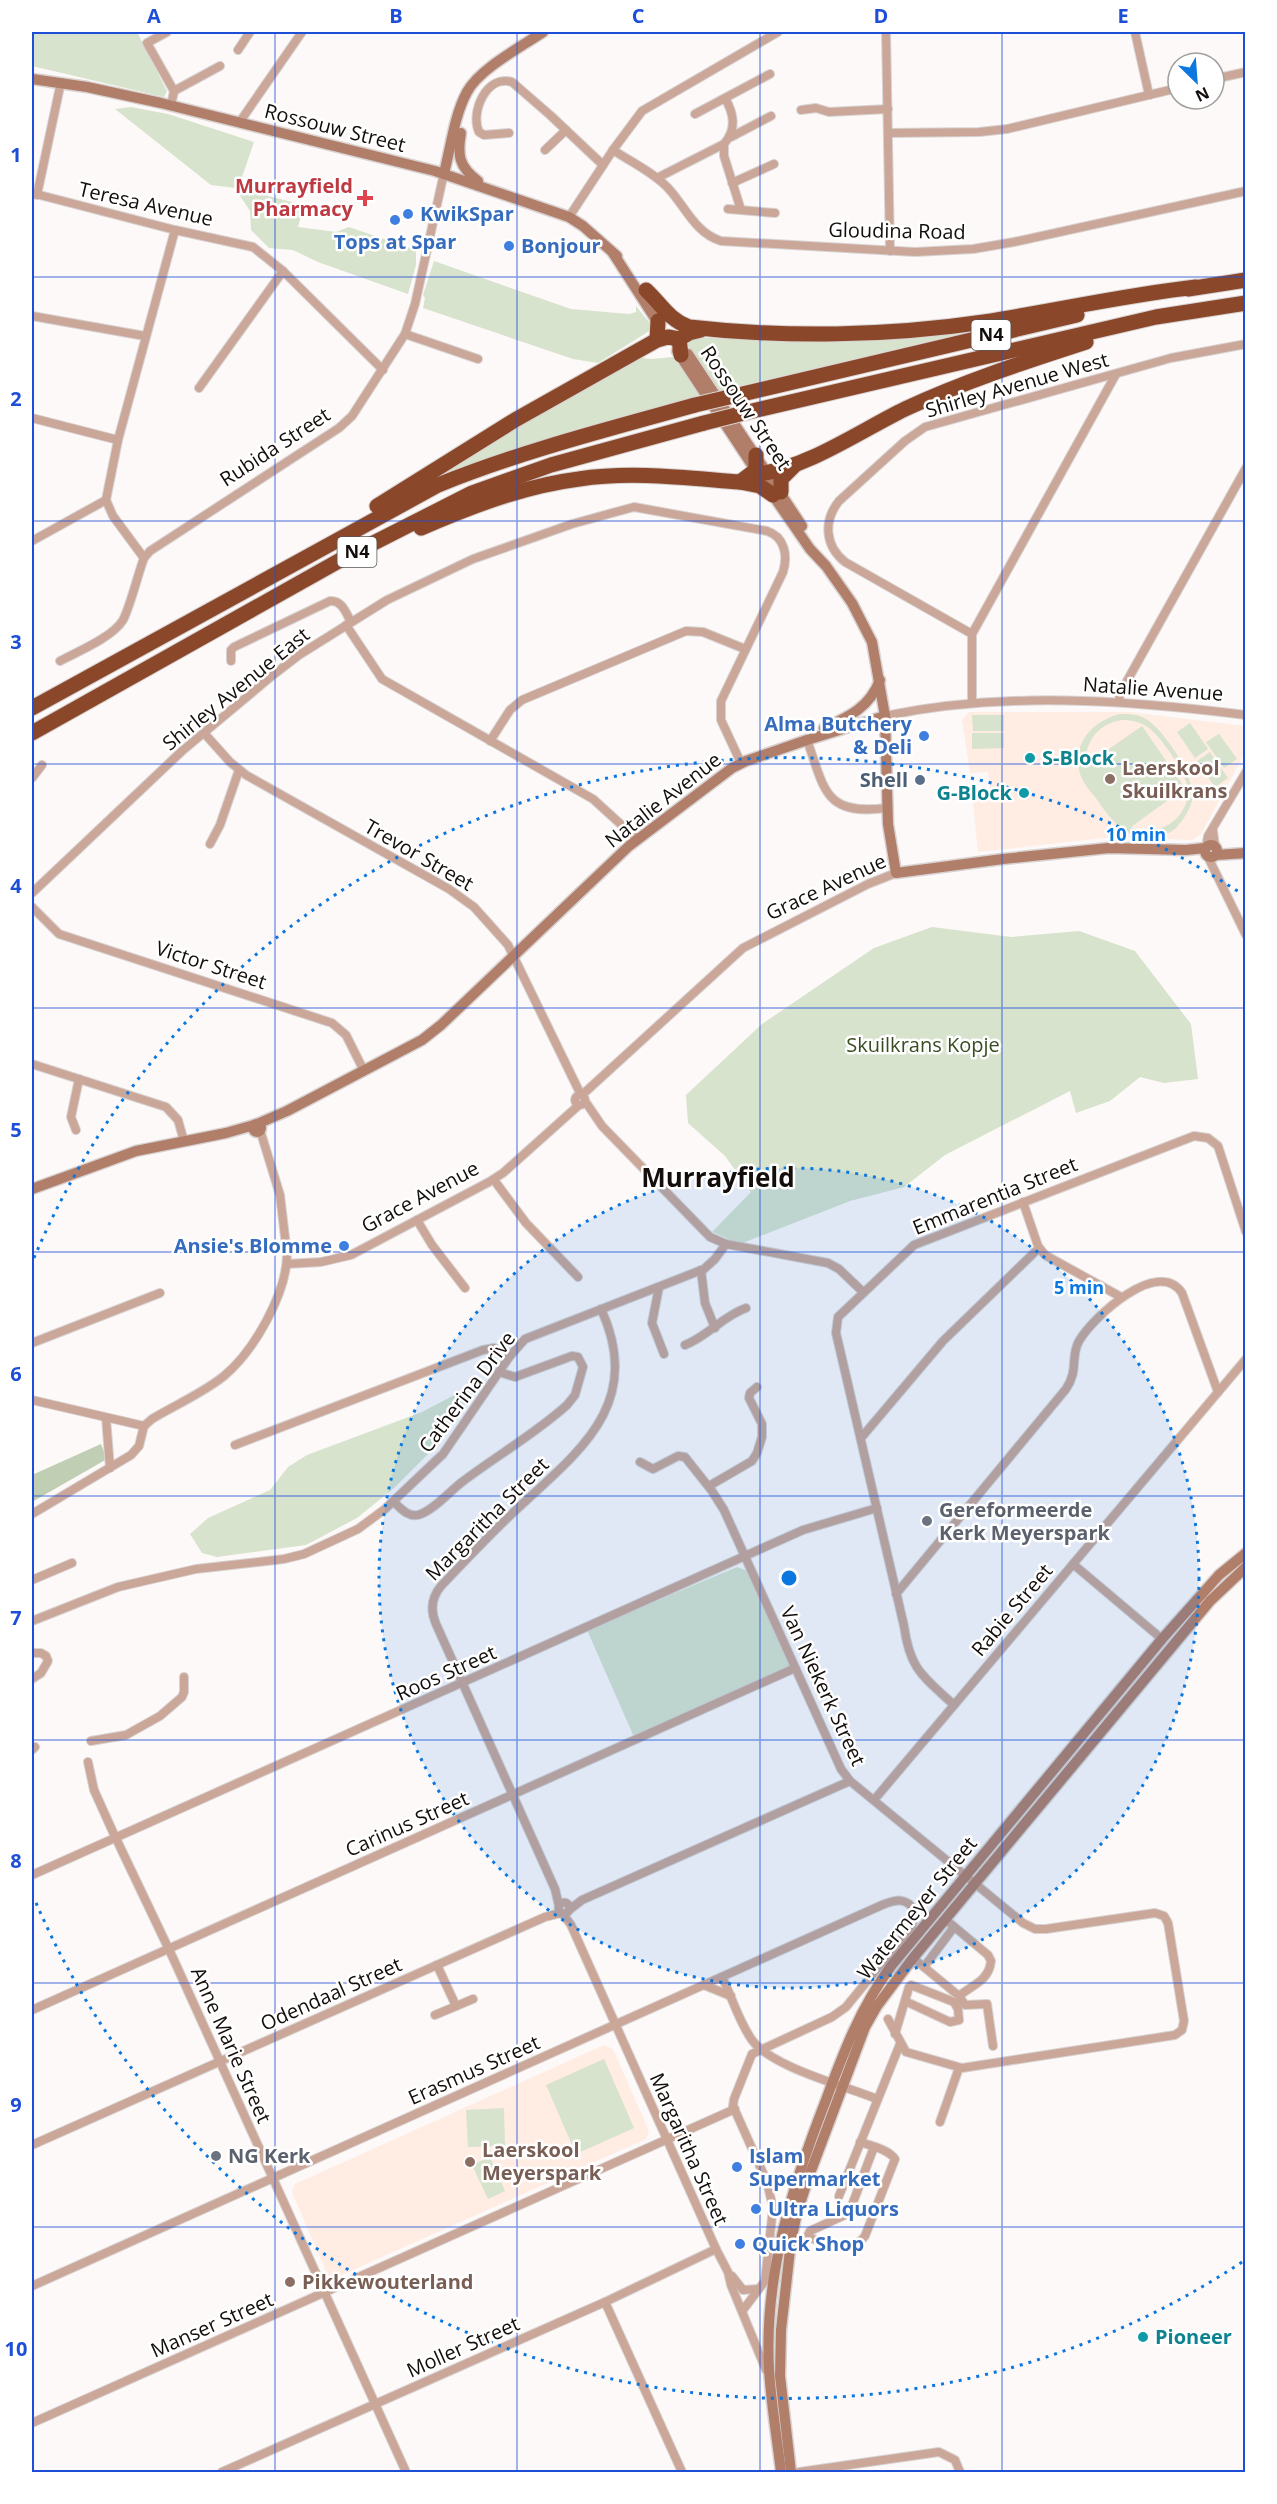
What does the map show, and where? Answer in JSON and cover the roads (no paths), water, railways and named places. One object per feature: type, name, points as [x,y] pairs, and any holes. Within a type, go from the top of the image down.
[{"type":"highway","name":"N4","points":[[32,708],[394,508],[438,485],[480,468],[563,441],[695,405],[1196,287],[1245,280]]},
{"type":"highway","points":[[646,290],[676,322],[689,327],[838,333],[921,329],[982,322],[1196,287]]},
{"type":"highway","name":"N4","points":[[32,733],[344,558],[472,493],[551,465],[748,412],[1156,317],[1245,303]]},
{"type":"highway","points":[[134,676],[163,663],[404,536],[484,503],[553,483],[594,477],[653,476],[740,482],[760,486],[777,493],[783,475],[798,463],[943,392],[1156,317]]},
{"type":"highway","points":[[658,321],[681,356]]},
{"type":"highway","points":[[267,578],[515,420],[668,339],[706,329]]},
{"type":"highway","points":[[740,482],[759,468],[798,463]]},
{"type":"main road","name":"Rubida Street","points":[[444,173],[462,103],[470,87],[482,74],[543,32]]},
{"type":"main road","name":"Rossouw Street","points":[[32,79],[60,82],[171,106],[444,173],[569,217],[625,262],[646,290],[668,339],[813,543],[820,560],[866,626],[874,649],[885,716],[887,808],[889,836],[896,873]]},
{"type":"main road","points":[[462,103],[464,117],[458,157],[469,175],[489,188]]},
{"type":"main road","name":"Rossouw Street","points":[[613,253],[658,321]]},
{"type":"main road","name":"Rossouw Street","points":[[681,356],[759,468]]},
{"type":"main road","points":[[807,740],[813,734],[863,707],[870,700],[880,680]]},
{"type":"main road","name":"Natalie Avenue","points":[[257,1128],[412,1046],[441,1025],[637,839],[741,763],[885,716]]},
{"type":"main road","name":"Grace Avenue","points":[[896,873],[1109,848],[1245,854]]},
{"type":"main road","points":[[32,1189],[127,1153],[257,1128]]},
{"type":"main road","name":"Watermeyer Street","points":[[791,2472],[780,2376],[786,2274],[797,2213],[867,2001],[891,1966],[964,1876],[1162,1639],[1219,1575],[1245,1553]]},
{"type":"main road","name":"Watermeyer Street","points":[[781,2472],[771,2389],[769,2331],[782,2229],[795,2181],[865,2027],[877,2006],[945,1919],[1210,1601],[1245,1567]]},
{"type":"street","points":[[167,32],[147,44],[174,91],[171,106]]},
{"type":"street","points":[[238,51],[250,32]]},
{"type":"street","points":[[239,123],[302,32]]},
{"type":"street","points":[[569,217],[642,111],[778,32]]},
{"type":"street","points":[[886,32],[890,251]]},
{"type":"street","points":[[1135,32],[1149,95]]},
{"type":"street","points":[[174,91],[220,66]]},
{"type":"street","points":[[1226,76],[1245,72]]},
{"type":"street","points":[[695,114],[770,74]]},
{"type":"street","points":[[509,134],[484,135],[477,127],[477,113],[485,92],[500,81],[512,82],[603,165]]},
{"type":"street","points":[[34,194],[60,82]]},
{"type":"street","points":[[888,133],[979,132],[1007,129],[1166,91]]},
{"type":"street","points":[[725,98],[734,124],[731,137]]},
{"type":"street","points":[[801,111],[816,108],[826,111],[888,109]]},
{"type":"street","points":[[657,178],[724,144],[731,137],[771,116]]},
{"type":"street","points":[[545,150],[566,130]]},
{"type":"street","points":[[724,144],[724,156],[741,210]]},
{"type":"street","name":"Gloudina Road","points":[[613,150],[657,178],[668,188],[695,223],[709,236],[720,242],[890,251],[997,246],[1245,191]]},
{"type":"street","points":[[732,183],[774,164]]},
{"type":"street","name":"Rubida Street","points":[[144,558],[156,546],[345,423],[383,370],[405,334],[416,304],[444,173]]},
{"type":"street","name":"Teresa Avenue","points":[[34,194],[175,230],[249,245],[283,271],[383,370]]},
{"type":"street","points":[[728,209],[775,213]]},
{"type":"street","points":[[60,661],[109,634],[123,620],[144,558],[113,516],[106,500],[118,440],[175,230]]},
{"type":"street","points":[[199,388],[283,271]]},
{"type":"street","points":[[32,316],[146,336]]},
{"type":"street","points":[[405,334],[478,359]]},
{"type":"street","name":"Shirley Avenue West","points":[[972,634],[845,562],[837,555],[830,543],[828,529],[830,516],[835,506],[912,435],[925,427],[1171,358],[1245,345]]},
{"type":"street","points":[[972,702],[972,634],[1116,374]]},
{"type":"street","points":[[32,418],[118,440]]},
{"type":"street","points":[[1119,701],[1131,672],[1245,468]]},
{"type":"street","points":[[32,541],[106,500]]},
{"type":"street","name":"Shirley Avenue East","points":[[32,893],[204,733],[283,667],[387,600],[473,559],[572,524],[630,507],[645,507],[776,535],[782,543],[785,566],[745,649]]},
{"type":"street","points":[[231,661],[232,648],[327,602],[335,601],[340,604],[348,624],[382,679],[593,799],[637,839]]},
{"type":"street","points":[[490,741],[510,710],[522,700],[686,631],[703,632],[745,649],[722,696],[720,707],[723,723],[741,763]]},
{"type":"street","name":"Natalie Avenue","points":[[885,716],[972,702],[1119,701],[1245,715]]},
{"type":"street","name":"Trevor Street","points":[[204,733],[239,770],[465,899],[494,927],[514,956],[581,1100],[602,1126],[701,1229],[726,1244],[828,1263],[839,1269],[863,1292]]},
{"type":"street","points":[[807,740],[821,784],[834,800],[857,810],[887,808]]},
{"type":"street","points":[[32,778],[42,765]]},
{"type":"street","points":[[210,844],[220,825],[239,770]]},
{"type":"street","points":[[1245,772],[1213,831],[1211,852],[1218,874],[1245,935]]},
{"type":"street","name":"Grace Avenue","points":[[287,1264],[338,1259],[494,1179],[507,1170],[709,977],[743,948],[868,884],[896,873]]},
{"type":"street","name":"Victor Street","points":[[32,907],[59,934],[332,1023],[346,1035],[364,1071]]},
{"type":"street","points":[[32,1064],[166,1107],[178,1120],[184,1141]]},
{"type":"street","points":[[76,1130],[71,1117],[79,1079]]},
{"type":"street","points":[[32,1514],[135,1451],[144,1426],[222,1377],[267,1323],[287,1264],[281,1199],[257,1128]]},
{"type":"street","name":"Emmarentia Street","points":[[954,1705],[925,1679],[914,1664],[907,1648],[836,1326],[837,1319],[914,1245],[1188,1138],[1202,1136],[1212,1140],[1220,1149],[1245,1232]]},
{"type":"street","points":[[494,1179],[526,1223],[578,1277]]},
{"type":"street","points":[[1023,1202],[1039,1248],[1052,1261],[1121,1297]]},
{"type":"street","points":[[417,1220],[432,1245],[465,1288]]},
{"type":"street","name":"Catherina Drive","points":[[32,1621],[118,1587],[196,1569],[284,1558],[309,1552],[366,1524],[394,1502],[446,1450],[510,1356],[529,1337],[701,1270],[712,1263],[726,1244]]},
{"type":"street","points":[[861,1438],[943,1341],[1039,1248]]},
{"type":"street","points":[[701,1270],[704,1300],[715,1328]]},
{"type":"street","points":[[896,1594],[1066,1389],[1074,1375],[1080,1339],[1121,1297],[1159,1282],[1170,1282],[1178,1287],[1218,1392]]},
{"type":"street","points":[[659,1287],[652,1323],[664,1354]]},
{"type":"street","points":[[32,1343],[160,1293]]},
{"type":"street","points":[[685,1345],[702,1338],[733,1313],[746,1308]]},
{"type":"street","name":"Margaritha Street","points":[[601,1309],[613,1341],[616,1357],[605,1415],[569,1461],[488,1536],[441,1586],[434,1597],[433,1618],[716,2249],[729,2272],[731,2284],[761,2354],[771,2389]]},
{"type":"street","points":[[235,1444],[488,1348],[497,1348],[510,1356]]},
{"type":"street","points":[[394,1502],[400,1509],[412,1515],[420,1515],[428,1510],[460,1483],[567,1406],[575,1395],[583,1366],[578,1357],[572,1356],[518,1376],[499,1372]]},
{"type":"street","name":"Rabie Street","points":[[874,1800],[1245,1359]]},
{"type":"street","points":[[709,1486],[752,1461],[757,1453],[762,1437],[762,1424],[748,1398],[757,1387]]},
{"type":"street","points":[[32,1400],[144,1426]]},
{"type":"street","points":[[106,1418],[110,1468]]},
{"type":"street","name":"Van Niekerk Street","points":[[640,1462],[653,1469],[682,1456],[709,1486],[724,1510],[841,1769],[850,1781],[964,1876],[1023,1923],[1035,1929],[1150,1913],[1164,1916],[1169,1930],[1183,2015],[1184,2025],[1181,2033],[959,2068]]},
{"type":"street","name":"Roos Street","points":[[32,1875],[803,1530],[877,1508]]},
{"type":"street","points":[[32,1580],[72,1563]]},
{"type":"street","points":[[1072,1564],[1162,1639]]},
{"type":"street","points":[[32,1653],[41,1653],[48,1661],[41,1673],[32,1679]]},
{"type":"street","name":"Carinus Street","points":[[32,2010],[795,1668]]},
{"type":"street","points":[[91,1742],[126,1735],[160,1716],[182,1698],[184,1677]]},
{"type":"street","name":"Anne Marie Street","points":[[88,1762],[94,1790],[115,1837],[169,1948],[406,2472]]},
{"type":"street","name":"Odendaal Street","points":[[32,2145],[850,1781]]},
{"type":"street","name":"Erasmus Street","points":[[32,2286],[896,1900],[905,1901],[912,1907],[915,1917],[913,1924],[840,2012],[761,2049]]},
{"type":"street","points":[[945,1919],[988,1955],[991,1961],[989,1970],[981,1982],[959,1996]]},
{"type":"street","points":[[924,1967],[954,1928]]},
{"type":"street","points":[[913,1958],[959,1996],[966,2005],[987,2004],[993,2046]]},
{"type":"street","points":[[437,1965],[456,2006]]},
{"type":"street","points":[[722,1977],[750,2036],[761,2049],[785,2064],[877,2099]]},
{"type":"street","points":[[704,1985],[731,1996]]},
{"type":"street","points":[[895,2034],[905,2001],[909,1988],[915,1985],[954,2002],[958,2009],[959,2020],[951,2022],[905,2001]]},
{"type":"street","points":[[435,2015],[473,1999]]},
{"type":"street","points":[[888,2019],[900,2044],[907,2052],[959,2068],[940,2122]]},
{"type":"street","points":[[839,2196],[900,2044]]},
{"type":"street","points":[[742,2310],[766,2278],[772,2200],[767,2182],[735,2109],[734,2099],[751,2056],[761,2049]]},
{"type":"street","name":"Manser Street","points":[[32,2423],[735,2109]]},
{"type":"street","points":[[860,2142],[874,2147],[891,2154],[895,2159],[864,2239],[838,2248],[808,2236],[810,2231],[849,2213],[874,2147]]},
{"type":"street","name":"Moller Street","points":[[222,2472],[605,2302],[716,2249]]},
{"type":"street","points":[[729,2272],[743,2290],[759,2289]]},
{"type":"street","points":[[605,2302],[682,2472]]},
{"type":"street","points":[[799,2472],[939,2452],[956,2460],[960,2472]]},
{"type":"place","name":"Murrayfield Pharmacy","points":[[365,198]]},
{"type":"place","name":"KwikSpar","points":[[408,214]]},
{"type":"place","name":"Tops at Spar","points":[[395,220]]},
{"type":"place","name":"Bonjour","points":[[509,246]]},
{"type":"place","name":"Alma Butchery & Deli","points":[[924,736]]},
{"type":"place","name":"S-Block","points":[[1030,758]]},
{"type":"place","name":"Laerskool Skuilkrans","points":[[1110,779]]},
{"type":"place","name":"Shell","points":[[920,780]]},
{"type":"place","name":"G-Block","points":[[1024,793]]},
{"type":"place","name":"Ansie's Blomme","points":[[344,1246]]},
{"type":"place","name":"Gereformeerde Kerk Meyerspark","points":[[927,1521]]},
{"type":"place","name":"NG Kerk","points":[[216,2156]]},
{"type":"place","name":"Laerskool Meyerspark","points":[[470,2162]]},
{"type":"place","name":"Islam Supermarket","points":[[737,2167]]},
{"type":"place","name":"Ultra Liquors","points":[[756,2209]]},
{"type":"place","name":"Quick Shop","points":[[740,2244]]},
{"type":"place","name":"Pikkewouterland","points":[[290,2282]]},
{"type":"place","name":"Pioneer","points":[[1143,2337]]},
{"type":"district","name":"Murrayfield","points":[[718,1178]]},
{"type":"park label","name":"Skuilkrans Kopje","points":[[923,1045]]}]
